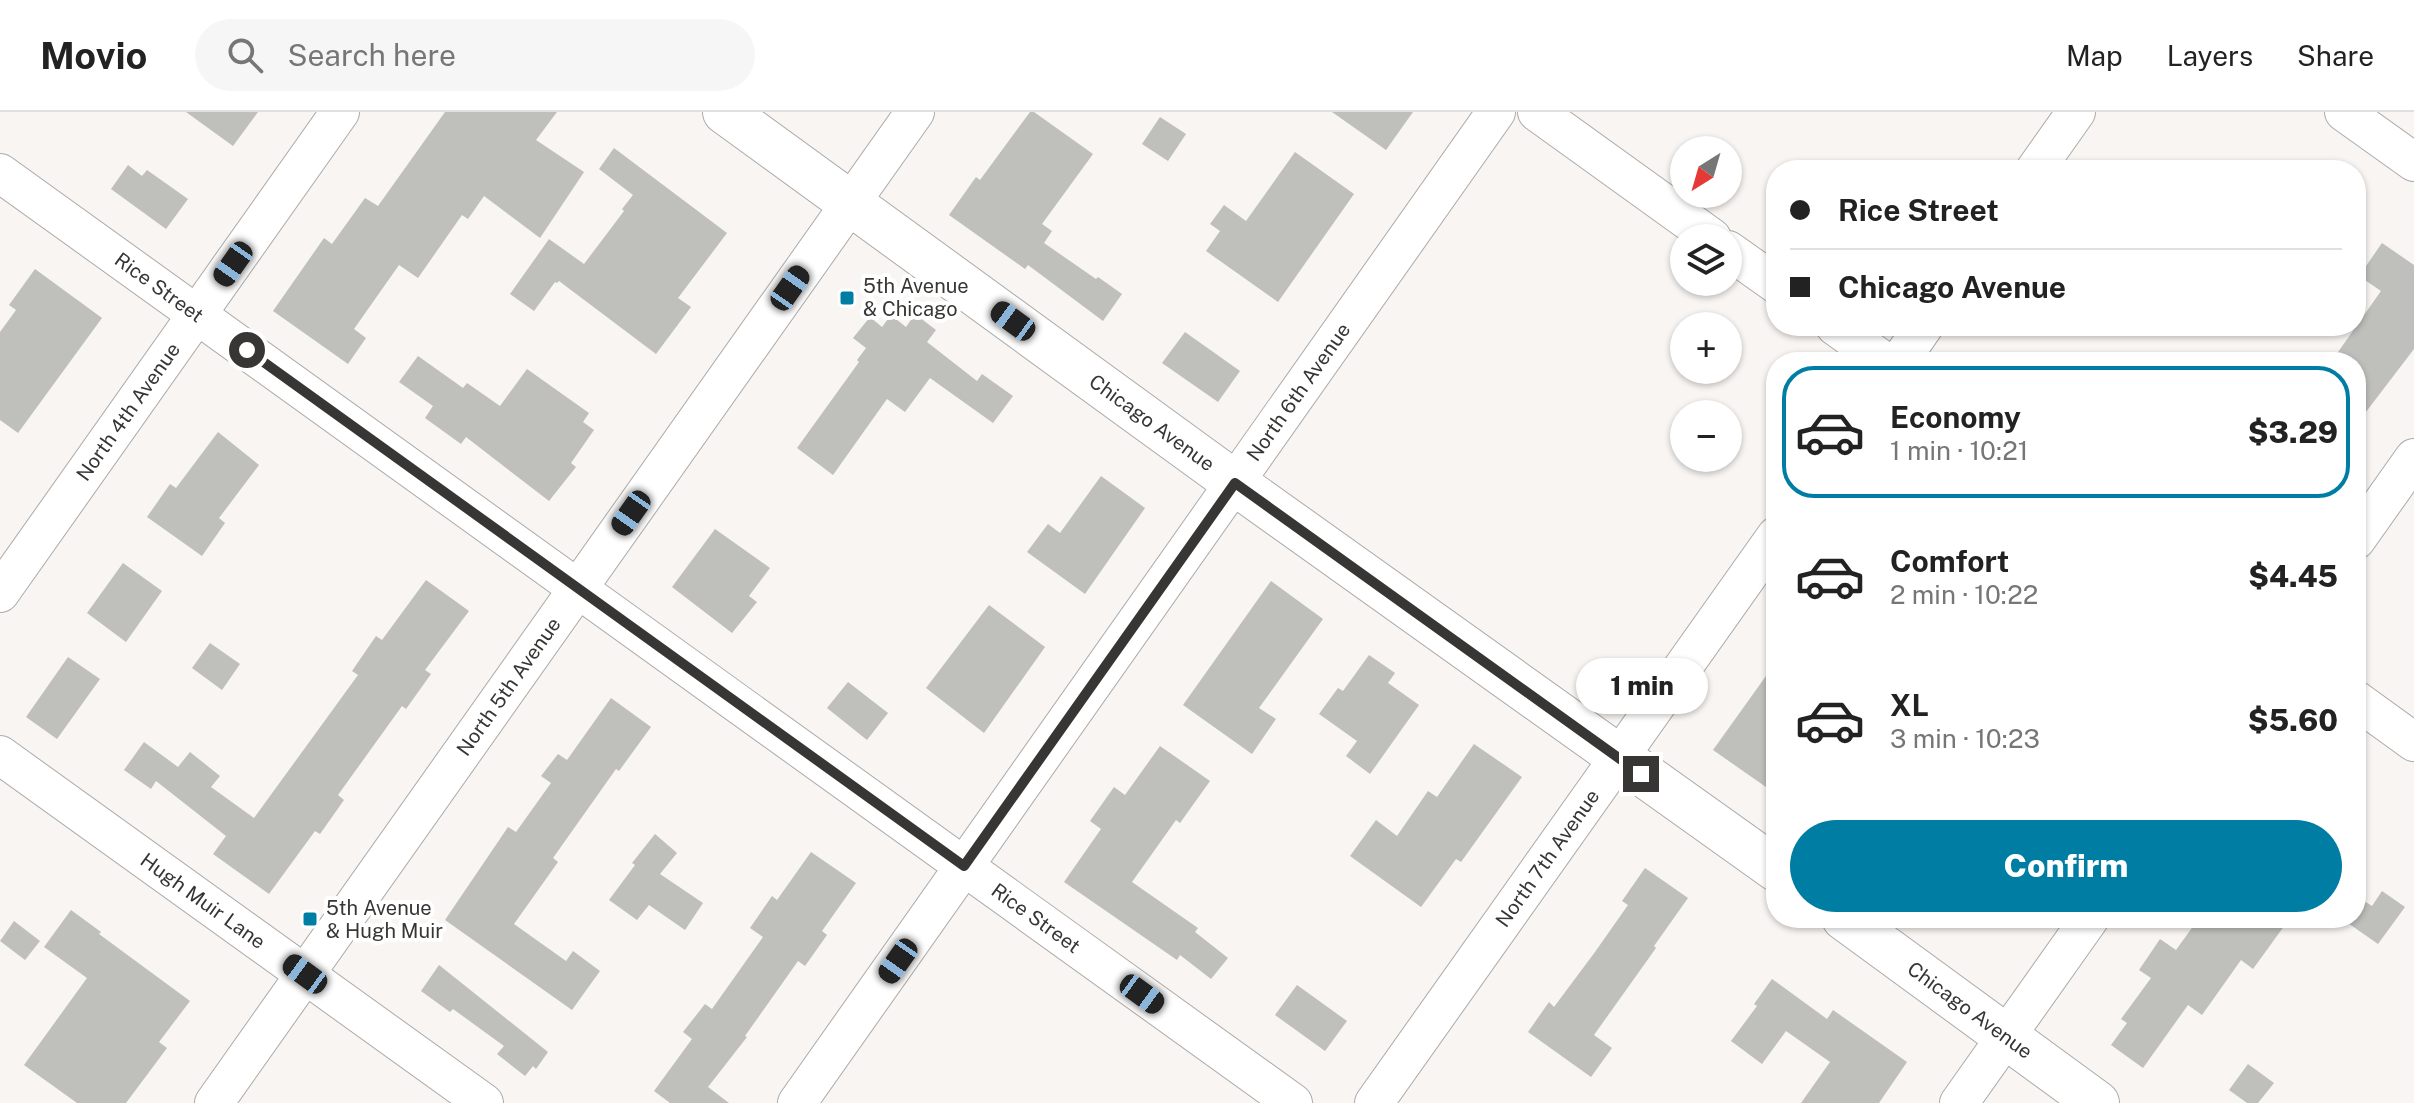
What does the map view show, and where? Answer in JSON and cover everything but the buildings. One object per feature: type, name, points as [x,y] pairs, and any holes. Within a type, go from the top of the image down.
[{"type":"main road","name":"Chicago Avenue","points":[[725,112],[1235,483],[1766,862]]},
{"type":"main road","name":"Chicago Avenue","points":[[1858,928],[2097,1103]]},
{"type":"street","name":"North 4th Avenue","points":[[0,593],[340,112]]},
{"type":"street","name":"North 5th Avenue","points":[[214,1103],[915,112]]},
{"type":"street","name":"North 6th Avenue","points":[[797,1103],[1496,112]]},
{"type":"street","points":[[1537,112],[1693,224]]},
{"type":"street","points":[[2042,160],[2076,112]]},
{"type":"street","points":[[2344,112],[2414,162]]},
{"type":"street","name":"Rice Street","points":[[0,173],[1293,1103]]},
{"type":"street","points":[[1742,260],[1766,277]]},
{"type":"street","points":[[1849,336],[1871,352]]},
{"type":"street","points":[[2366,526],[2414,458]]},
{"type":"street","name":"North 7th Avenue","points":[[1374,1103],[1766,550]]},
{"type":"street","points":[[2366,707],[2414,742]]},
{"type":"street","name":"Hugh Muir Lane","points":[[0,755],[484,1103]]},
{"type":"street","points":[[1959,1103],[2083,928]]},
{"type":"place","name":"5th Avenue & Chicago","points":[[847,298]]},
{"type":"place","name":"5th Avenue & Hugh Muir","points":[[310,919]]},
{"type":"route","points":[[247,350],[964,866],[1235,483],[1641,774]]}]
